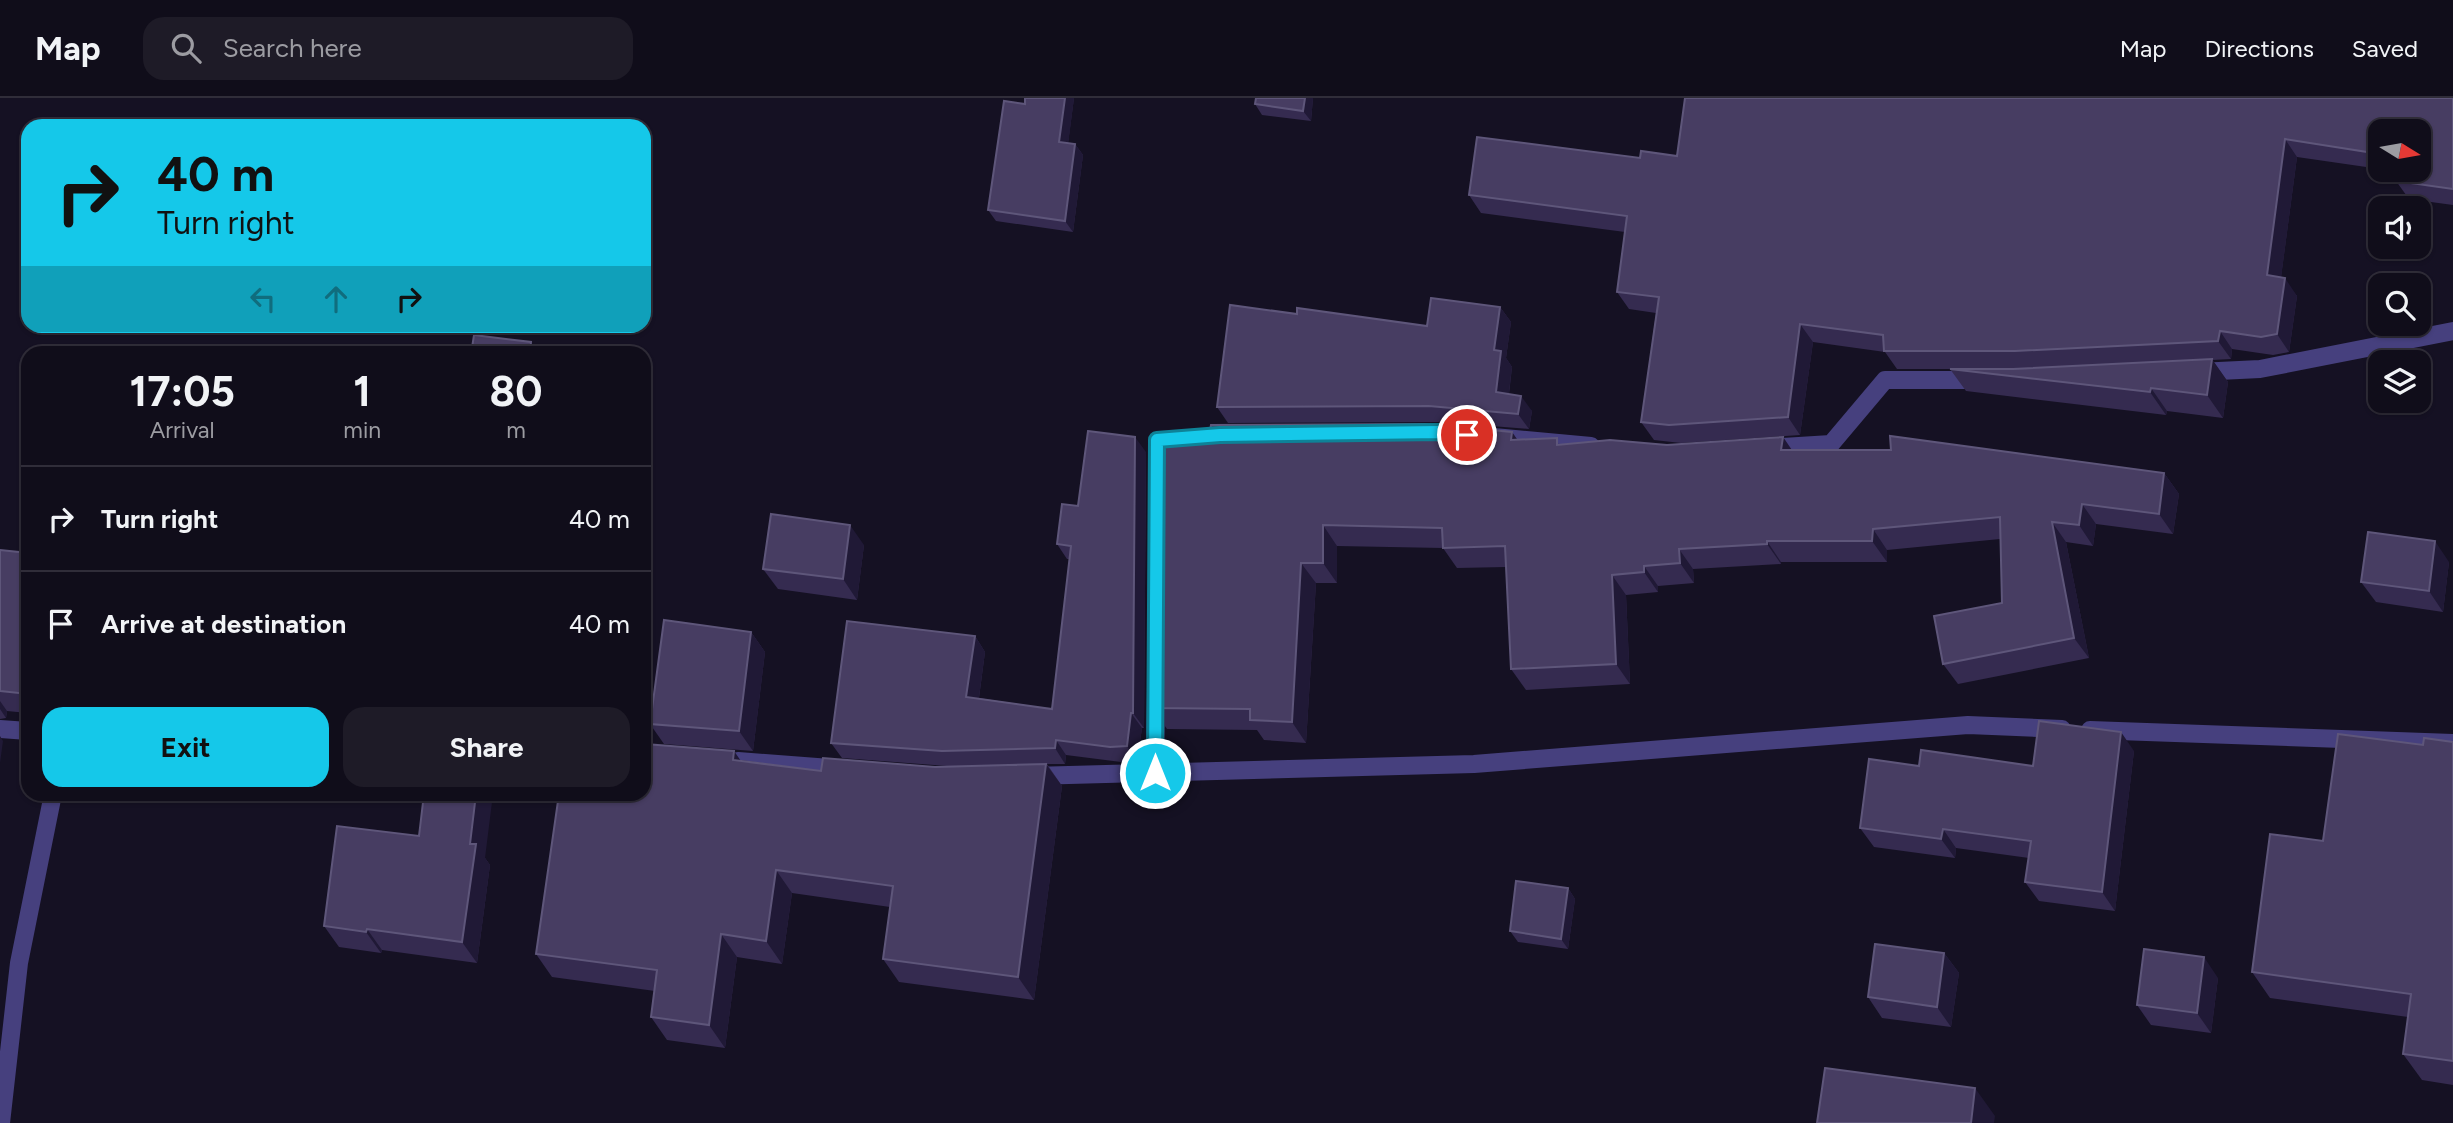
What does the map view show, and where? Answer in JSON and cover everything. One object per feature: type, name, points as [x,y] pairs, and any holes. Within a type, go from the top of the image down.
[{"type":"street","points":[[2178,373],[2260,369],[2453,331]]},
{"type":"street","points":[[1749,449],[1831,444],[1885,380],[2002,380]]},
{"type":"street","points":[[1480,436],[1614,448]]},
{"type":"street","points":[[1155,773],[1156,676]]},
{"type":"street","points":[[1020,776],[1474,764],[1968,725],[2453,743]]},
{"type":"street","points":[[0,729],[21,730]]},
{"type":"street","points":[[724,760],[858,771]]},
{"type":"street","points":[[1,1123],[19,963],[53,801]]},
{"type":"building","points":[[1025,98],[1065,98],[1059,142],[1075,144],[1065,221],[988,210],[1004,101],[1025,104]]},
{"type":"building","points":[[1256,98],[1305,98],[1303,111],[1255,104]]},
{"type":"building","points":[[1685,98],[2453,98],[2453,189],[2403,182],[2431,182],[2431,119],[2368,119],[2368,152],[2285,139],[2267,275],[2285,278],[2277,334],[2261,337],[2220,331],[2218,341],[2015,351],[1884,351],[1883,335],[1800,324],[1788,417],[1669,425],[1641,422],[1659,297],[1617,292],[1627,216],[1469,195],[1477,137],[1640,158],[1641,151],[1677,156]]},
{"type":"building","points":[[1431,298],[1500,307],[1494,350],[1501,351],[1496,392],[1521,396],[1518,414],[1429,406],[1217,407],[1230,305],[1297,314],[1297,308],[1427,326]]},
{"type":"building","points":[[474,335],[531,342],[531,346],[472,346]]},
{"type":"building","points":[[2212,359],[2207,395],[2151,388],[2150,392],[1950,369],[2013,369]]},
{"type":"building","points":[[1425,424],[1512,432],[1511,440],[1557,438],[1557,445],[1610,440],[1667,445],[1783,437],[1781,450],[1891,450],[1890,436],[2164,473],[2159,514],[2082,504],[2079,525],[2052,522],[2074,638],[1943,664],[1934,616],[2002,603],[2000,517],[1873,529],[1872,541],[1767,541],[1767,544],[1679,549],[1680,563],[1644,566],[1644,572],[1612,575],[1616,664],[1511,669],[1505,546],[1443,548],[1442,528],[1323,525],[1323,563],[1301,563],[1292,722],[1250,720],[1250,709],[1152,708],[1154,435],[1209,436],[1211,425]]},
{"type":"building","points":[[1088,431],[1135,437],[1133,713],[1127,746],[1110,747],[1056,740],[1055,748],[942,751],[831,743],[847,621],[975,636],[966,697],[1052,709],[1071,546],[1057,544],[1062,504],[1078,506]]},
{"type":"building","points":[[771,514],[850,525],[843,579],[763,569]]},
{"type":"building","points":[[2368,532],[2435,541],[2429,591],[2361,582]]},
{"type":"building","points":[[0,550],[21,552],[21,693],[0,691]]},
{"type":"building","points":[[664,620],[751,632],[739,731],[651,724]]},
{"type":"building","points":[[2039,721],[2121,732],[2102,892],[2025,882],[2031,841],[1943,829],[1941,839],[1860,828],[1869,759],[1919,766],[1921,750],[2033,766]]},
{"type":"building","points":[[2338,734],[2423,745],[2424,738],[2453,742],[2453,1061],[2403,1054],[2411,994],[2252,972],[2270,834],[2323,841]]},
{"type":"building","points":[[651,744],[734,751],[733,760],[821,771],[823,758],[935,767],[1046,764],[1018,977],[883,959],[893,886],[776,870],[766,941],[721,934],[709,1025],[651,1017],[657,970],[536,954],[558,801],[651,801]]},
{"type":"building","points":[[423,801],[475,801],[470,844],[476,844],[462,942],[324,926],[337,826],[419,836]]},
{"type":"building","points":[[1516,881],[1568,888],[1561,939],[1510,931]]},
{"type":"building","points":[[1875,944],[1944,953],[1937,1007],[1868,997]]},
{"type":"building","points":[[2144,949],[2204,957],[2197,1013],[2137,1005]]},
{"type":"building","points":[[1825,1068],[1975,1088],[1971,1123],[1817,1123]]},
{"type":"route","points":[[1155,773],[1157,440],[1220,435],[1440,432],[1467,435]]}]
